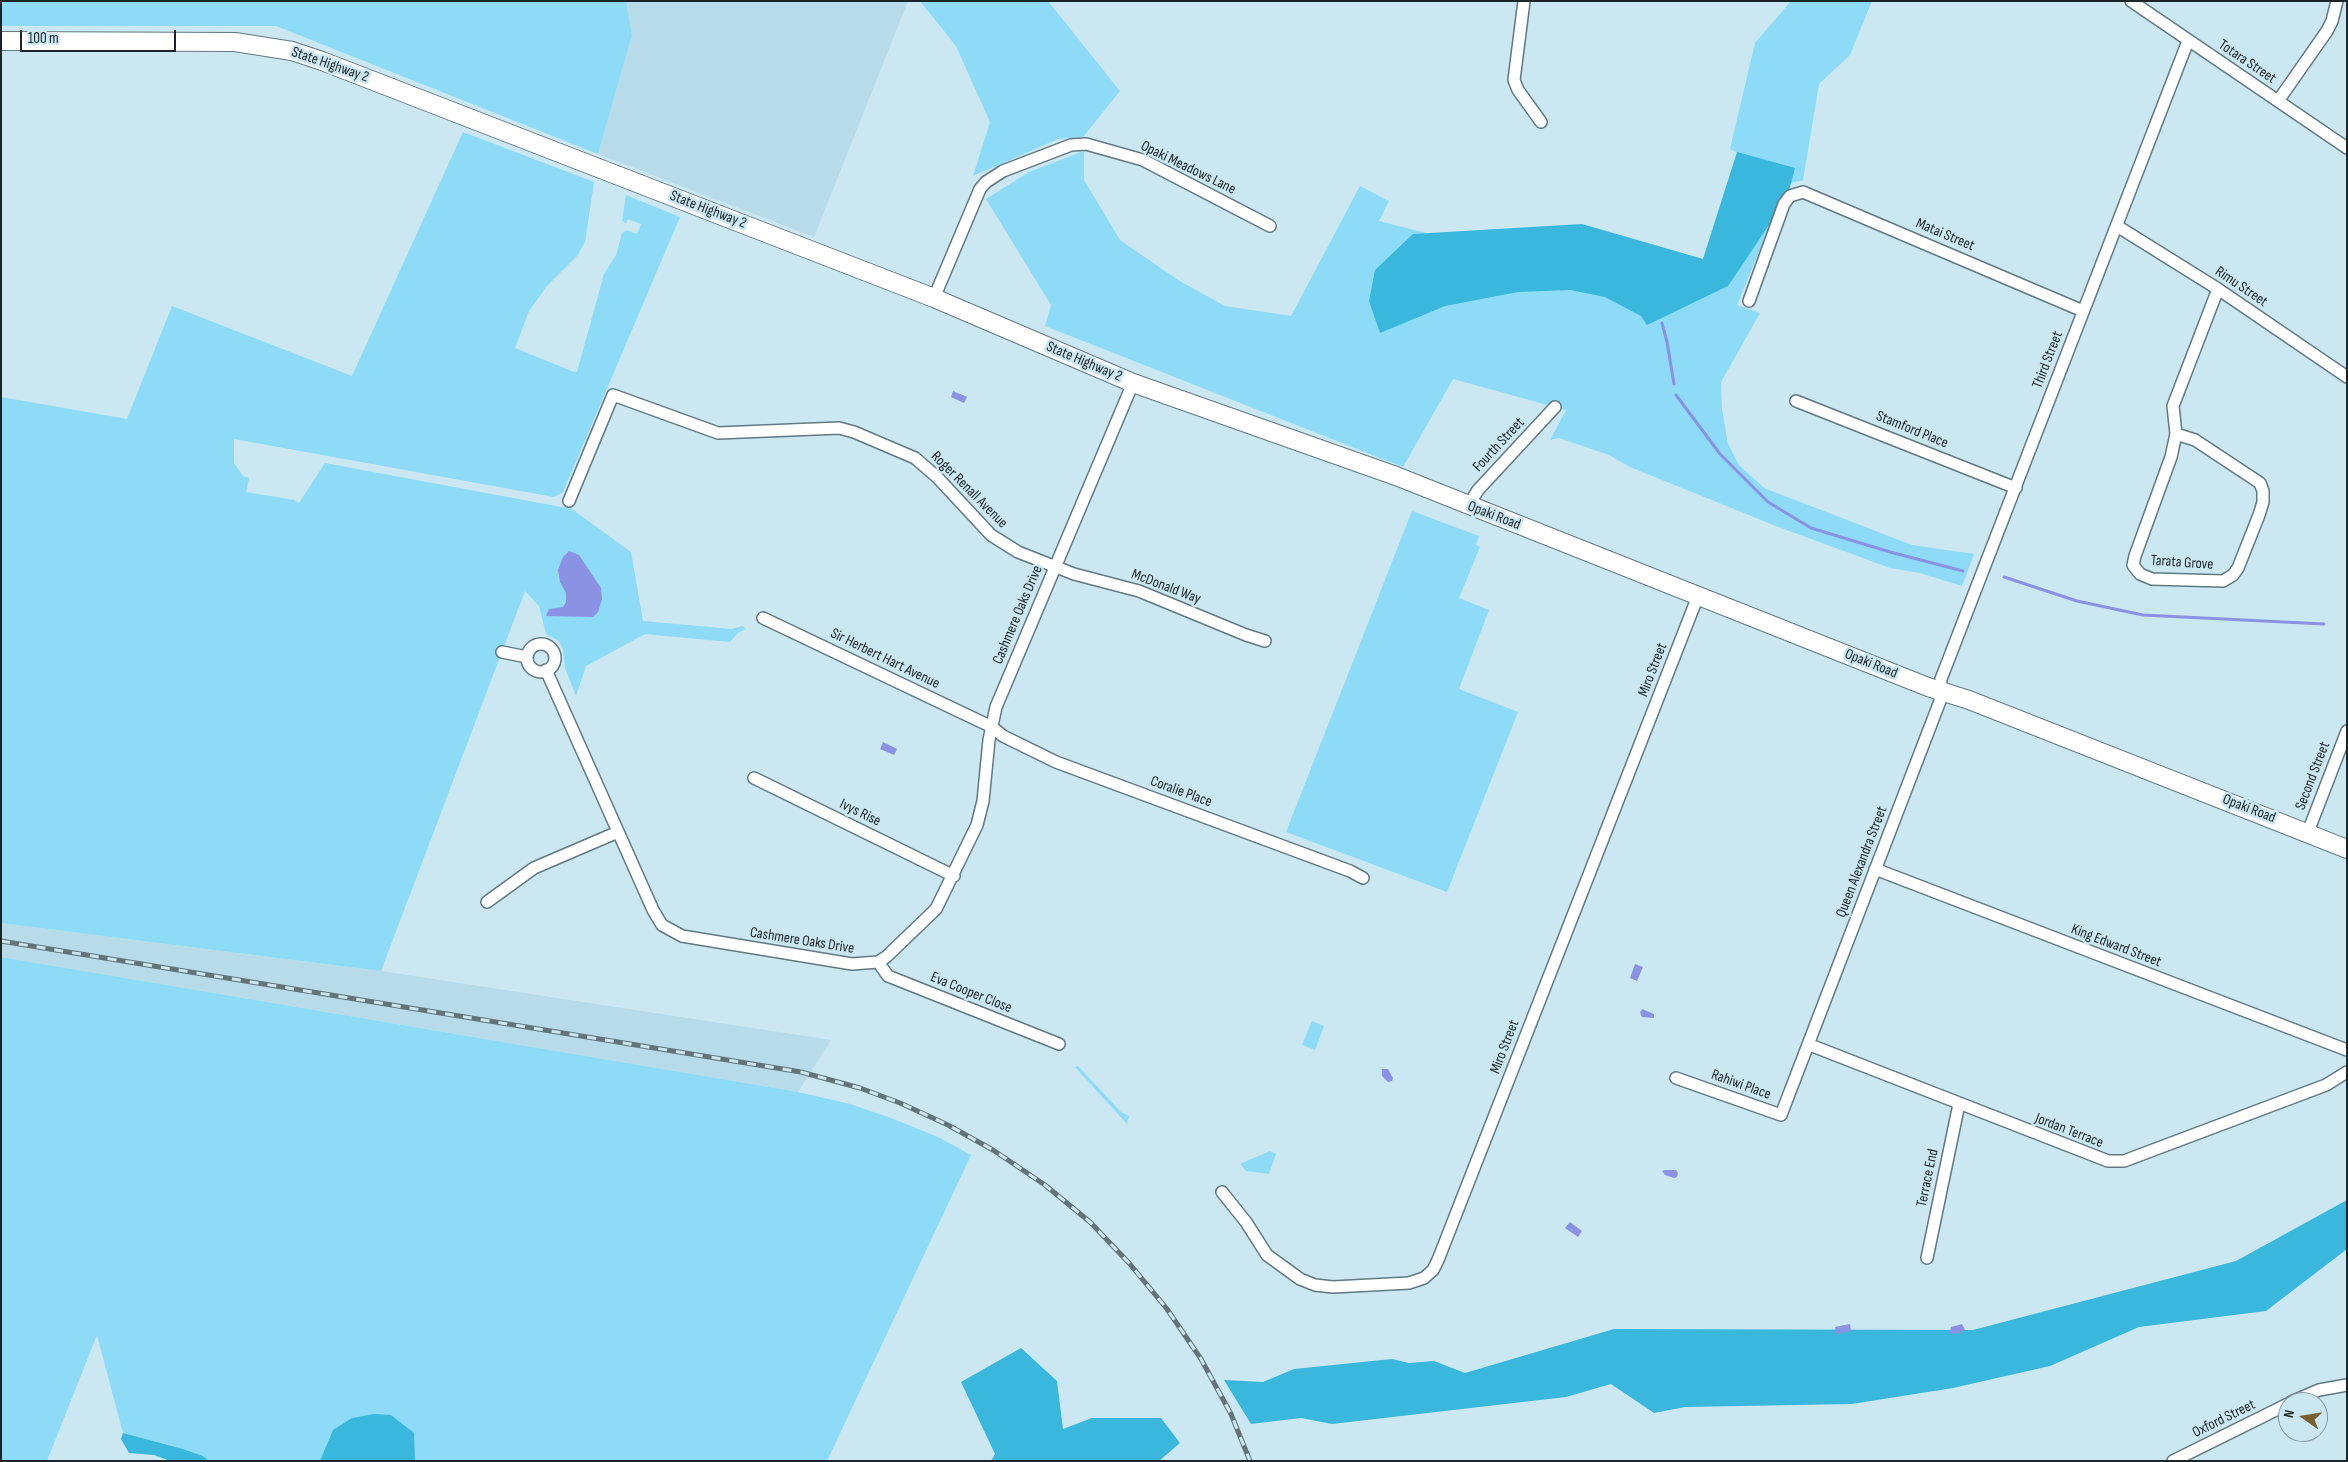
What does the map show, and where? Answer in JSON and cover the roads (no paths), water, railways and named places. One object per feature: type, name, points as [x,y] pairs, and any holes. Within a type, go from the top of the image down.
[{"type":"highway","name":"State Highway 2","points":[[1,41],[235,42],[292,51],[349,70],[934,298],[1133,383],[1396,476]]},
{"type":"highway","name":"Opaki Road","points":[[1396,476],[1940,691],[2347,848]]},
{"type":"street","points":[[1524,1],[1514,80],[1518,90],[1541,122]]},
{"type":"street","name":"Totara Street","points":[[2131,1],[2347,148]]},
{"type":"street","points":[[2278,101],[2327,31],[2332,21],[2337,1]]},
{"type":"street","name":"Third Street","points":[[1940,691],[1941,679],[2188,41]]},
{"type":"street","name":"Opaki Meadows Lane","points":[[934,298],[980,190],[986,182],[1003,171],[1071,145],[1086,144],[1143,160],[1270,226]]},
{"type":"street","name":"Matai Street","points":[[1748,301],[1784,204],[1795,193],[1808,192],[2083,311]]},
{"type":"street","name":"Rimu Street","points":[[2117,226],[2218,289],[2347,376]]},
{"type":"street","name":"Tarata Grove","points":[[2176,434],[2195,440],[2260,483],[2263,491],[2263,502],[2259,515],[2238,568],[2233,575],[2223,581],[2152,579],[2140,574],[2133,565],[2172,457],[2176,434],[2174,406],[2218,289]]},
{"type":"street","name":"Cashmere Oaks Drive","points":[[546,670],[653,910],[662,924],[671,932],[682,936],[852,964],[878,962],[886,957],[936,909],[954,876],[981,813],[988,740],[996,707],[1133,383]]},
{"type":"street","name":"Roger Renall Avenue","points":[[570,501],[613,395],[718,433],[839,428],[886,445],[915,458],[927,467],[991,535],[1018,552],[1054,568]]},
{"type":"street","name":"Stamford Place","points":[[1796,401],[2016,488]]},
{"type":"street","name":"Fourth Street","points":[[1468,506],[1478,490],[1555,407]]},
{"type":"street","name":"McDonald Way","points":[[1054,568],[1139,591],[1265,641]]},
{"type":"street","name":"Miro Street","points":[[1222,1192],[1246,1222],[1267,1255],[1300,1279],[1316,1285],[1333,1287],[1409,1283],[1424,1278],[1433,1270],[1698,596]]},
{"type":"street","name":"Sir Herbert Hart Avenue","points":[[763,618],[992,727]]},
{"type":"street","points":[[534,646],[548,646],[553,652],[554,661],[546,670],[533,669],[527,657],[534,646]]},
{"type":"street","points":[[502,652],[527,657]]},
{"type":"street","name":"Queen Alexandra Street","points":[[1810,1045],[1940,701],[1940,691]]},
{"type":"street","name":"Coralie Place","points":[[992,727],[1002,736],[1056,762],[1350,871],[1363,878]]},
{"type":"street","name":"Second Street","points":[[2308,832],[2347,731]]},
{"type":"street","name":"Ivys Rise","points":[[754,778],[954,876]]},
{"type":"street","points":[[487,902],[534,868],[618,832]]},
{"type":"street","name":"King Edward Street","points":[[1875,869],[2347,1050]]},
{"type":"street","name":"Eva Cooper Close","points":[[878,962],[888,976],[1059,1044]]},
{"type":"street","name":"Rahiwi Place","points":[[1676,1078],[1781,1115],[1810,1045]]},
{"type":"street","name":"Jordan Terrace","points":[[1810,1045],[2096,1158],[2108,1161],[2124,1161],[2326,1085],[2347,1072]]},
{"type":"street","name":"Terrace End","points":[[1927,1258],[1959,1104]]},
{"type":"street","points":[[2314,1392],[2347,1385]]},
{"type":"street","name":"Oxford Street","points":[[2173,1461],[2278,1409]]},
{"type":"waterway","points":[[1662,323],[1674,384]]},
{"type":"waterway","points":[[1676,395],[1720,454],[1768,502],[1811,528],[1890,552],[1963,571]]},
{"type":"waterway","points":[[2004,577],[2077,601],[2143,615],[2324,624]]},
{"type":"railway","points":[[1,941],[801,1072],[860,1088],[900,1103],[948,1125],[993,1150],[1045,1185],[1090,1222],[1129,1263],[1167,1309],[1201,1359],[1231,1414],[1250,1461]]}]
